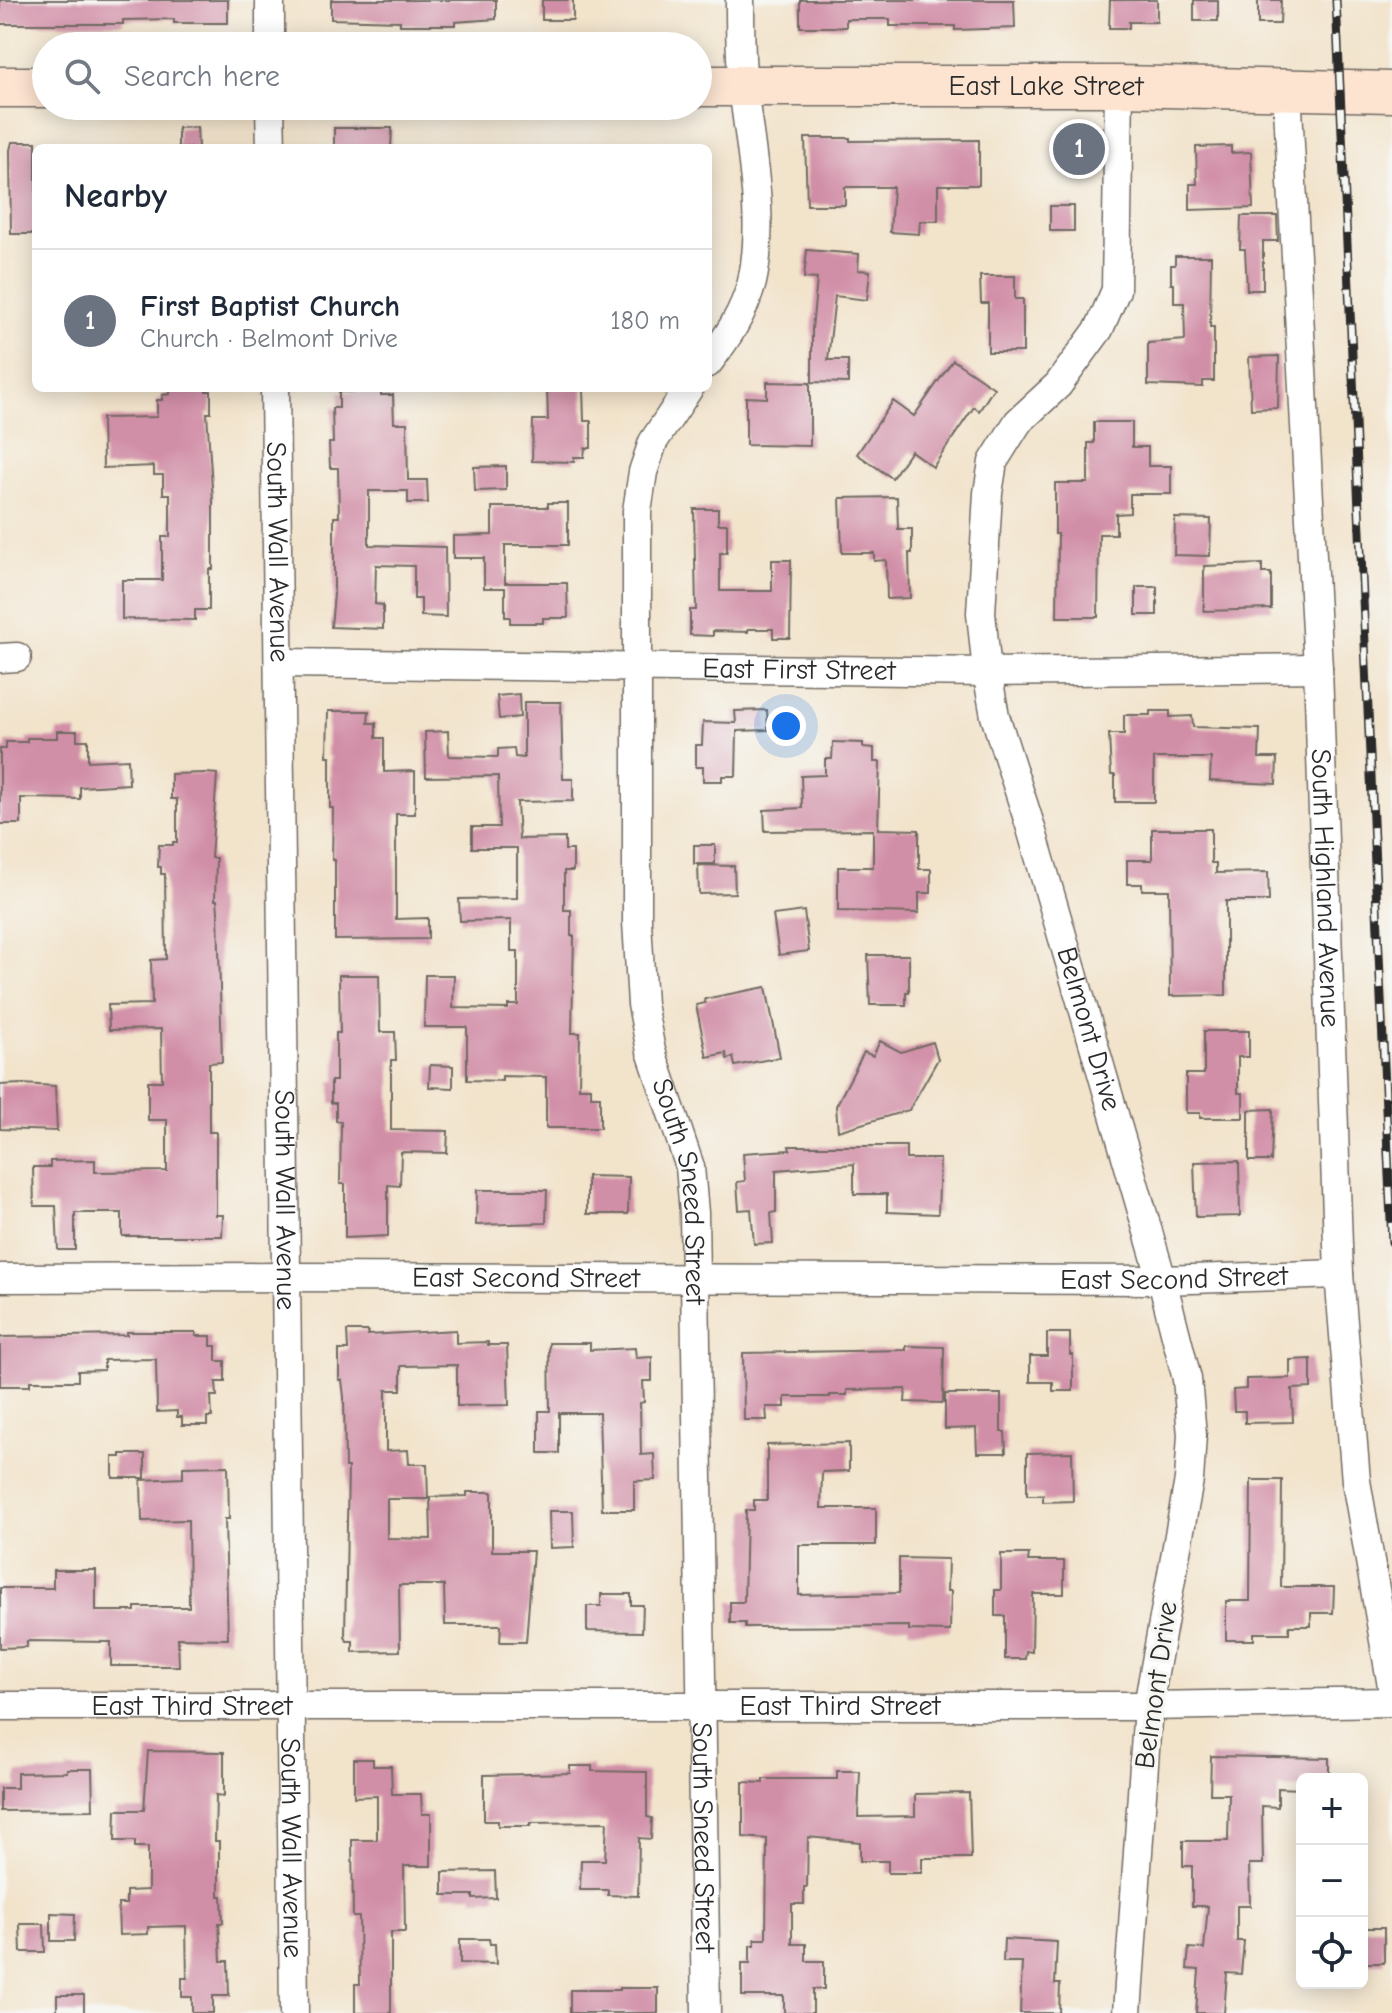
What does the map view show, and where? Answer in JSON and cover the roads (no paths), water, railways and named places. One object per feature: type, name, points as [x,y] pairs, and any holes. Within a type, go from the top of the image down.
[{"type":"street","points":[[270,0],[270,32]]},
{"type":"street","points":[[712,358],[735,326],[752,283],[758,211],[743,86],[740,0]]},
{"type":"street","name":"East Lake Street","points":[[712,86],[1119,86],[1392,92]]},
{"type":"street","name":"Belmont Drive","points":[[1119,86],[1116,290],[1099,329],[1058,385],[1018,422],[993,462],[988,493],[981,613],[995,716],[1030,825],[1162,1280],[1187,1379],[1192,1435],[1189,1480],[1148,1706],[1127,2013]]},
{"type":"street","points":[[0,87],[32,87]]},
{"type":"street","name":"South Highland Avenue","points":[[1287,89],[1318,668],[1339,1274],[1356,1481],[1392,1686]]},
{"type":"street","points":[[270,120],[271,144]]},
{"type":"street","name":"South Wall Avenue","points":[[275,392],[281,663],[294,2013]]},
{"type":"street","name":"South Sneed Street","points":[[686,392],[653,442],[643,472],[637,511],[637,922],[642,1004],[651,1051],[690,1167],[695,1241],[693,1277],[706,2013]]},
{"type":"street","name":"East First Street","points":[[281,663],[987,672],[1318,668]]},
{"type":"street","name":"East Second Street","points":[[0,1278],[1162,1280],[1339,1274]]},
{"type":"street","name":"East Third Street","points":[[0,1706],[1148,1706],[1392,1702]]},
{"type":"railway","points":[[1336,0],[1392,1242]]},
{"type":"place","name":"First Baptist Church","points":[[1079,149]]}]
